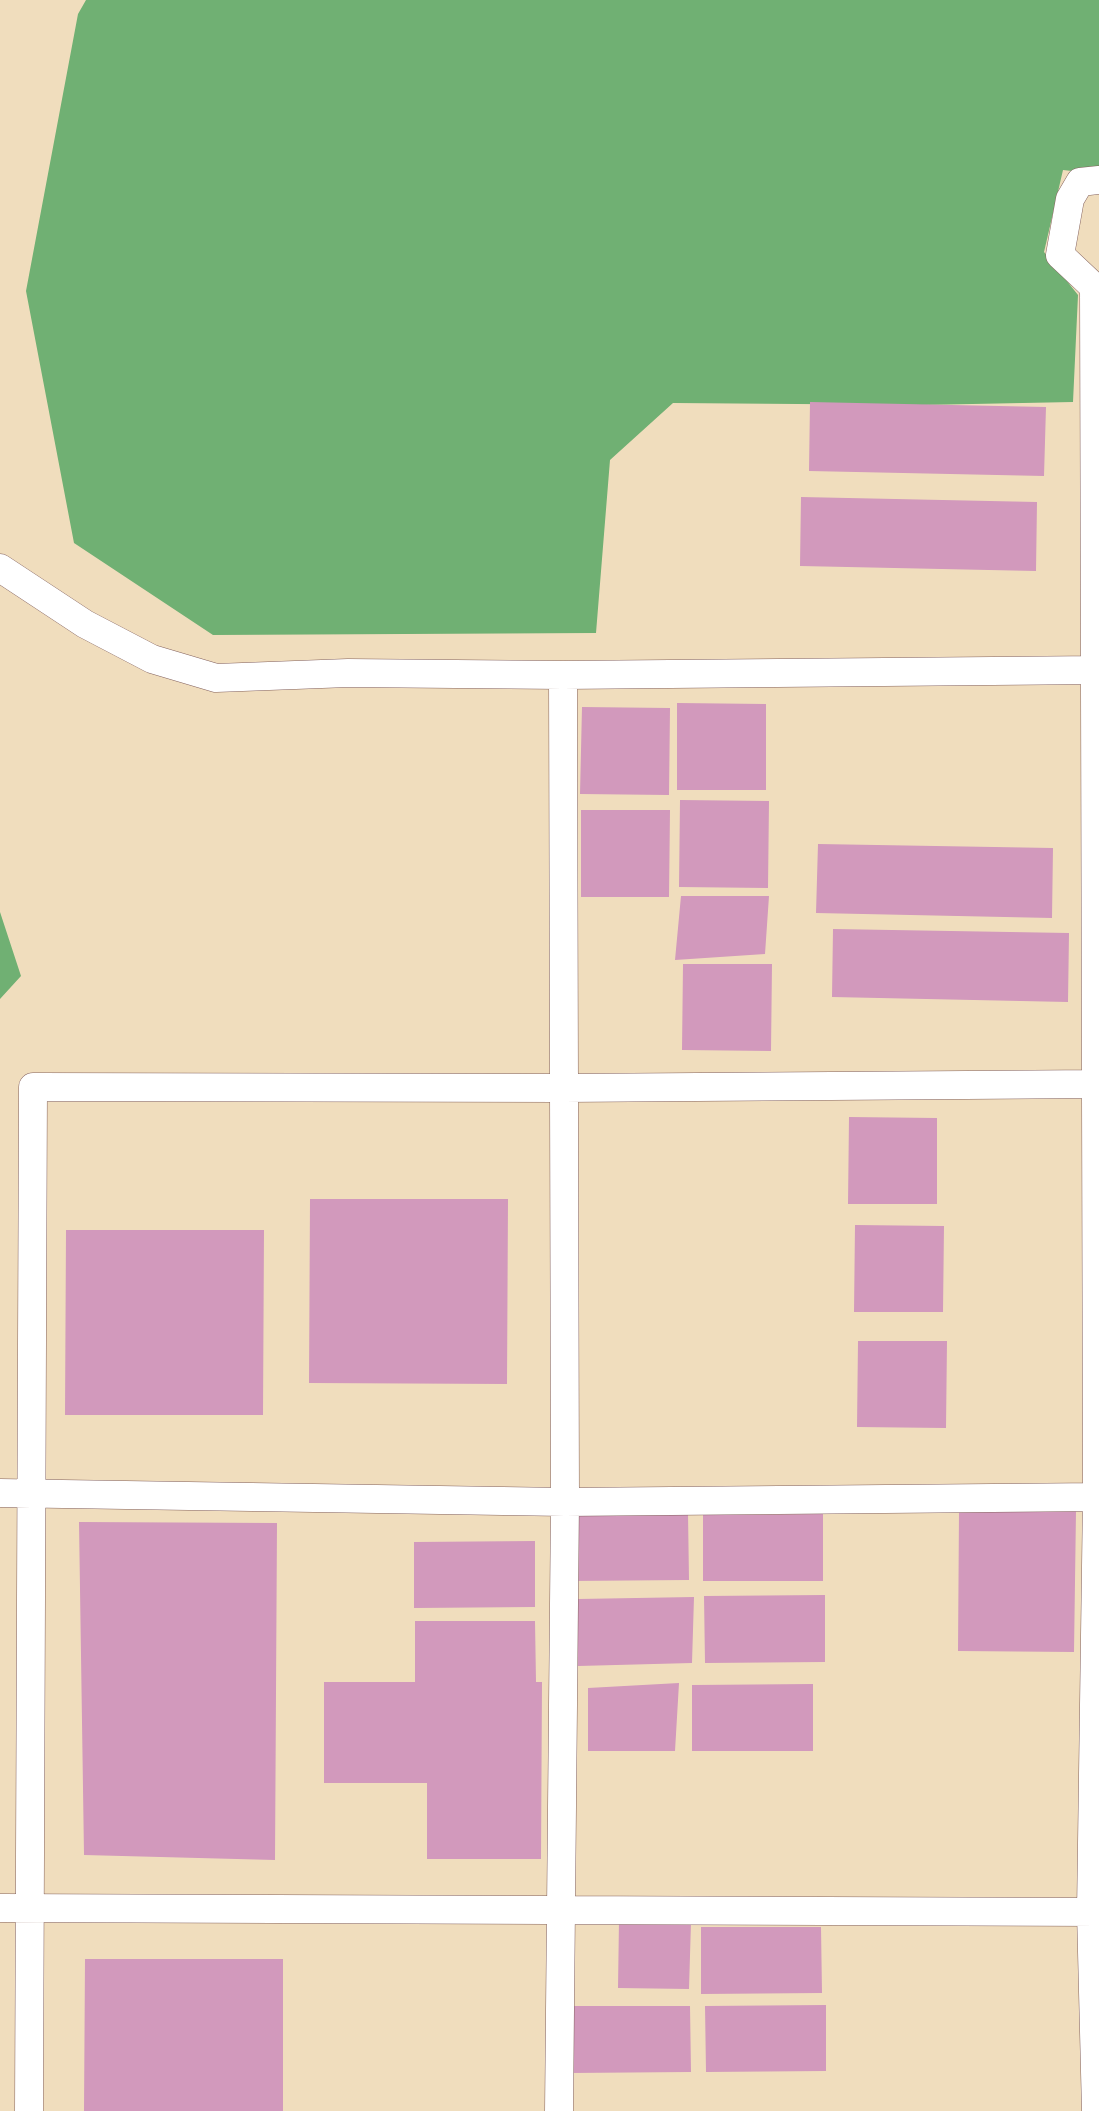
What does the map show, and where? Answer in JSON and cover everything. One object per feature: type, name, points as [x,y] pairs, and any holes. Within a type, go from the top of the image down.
[{"type":"street","points":[[1096,2111],[1098,1084],[1094,287],[1060,255],[1070,199],[1080,182],[1099,180]]},
{"type":"street","points":[[0,568],[85,624],[144,654],[216,678],[348,673],[563,675],[1096,670]]},
{"type":"street","points":[[559,2111],[565,1502],[563,675]]},
{"type":"street","points":[[29,2111],[33,1087],[564,1088],[1098,1084]]},
{"type":"street","points":[[0,1493],[565,1502],[1098,1497]]},
{"type":"street","points":[[0,1908],[1095,1912]]},
{"type":"green space","points":[[86,0],[1099,0],[1099,174],[1063,170],[1044,252],[1078,295],[1073,402],[922,405],[673,403],[610,460],[596,633],[213,635],[74,543],[26,291],[78,14]]},
{"type":"green space","points":[[0,912],[21,976],[0,999]]},
{"type":"building","points":[[810,402],[1046,407],[1044,476],[809,471]]},
{"type":"building","points":[[801,497],[1037,502],[1036,571],[800,566]]},
{"type":"building","points":[[677,703],[766,704],[766,790],[677,790]]},
{"type":"building","points":[[582,707],[670,708],[669,795],[580,794]]},
{"type":"building","points":[[680,800],[769,801],[768,888],[679,887]]},
{"type":"building","points":[[581,810],[670,810],[669,897],[581,897]]},
{"type":"building","points":[[818,844],[1053,848],[1052,918],[816,913]]},
{"type":"building","points":[[681,896],[769,896],[765,954],[675,960]]},
{"type":"building","points":[[833,929],[1069,933],[1068,1002],[832,997]]},
{"type":"building","points":[[683,964],[772,964],[771,1051],[682,1050]]},
{"type":"building","points":[[849,1117],[937,1118],[937,1204],[848,1204]]},
{"type":"building","points":[[310,1199],[508,1199],[507,1384],[309,1383]]},
{"type":"building","points":[[855,1225],[944,1226],[943,1312],[854,1312]]},
{"type":"building","points":[[66,1230],[264,1230],[263,1415],[65,1415]]},
{"type":"building","points":[[858,1341],[947,1341],[946,1428],[857,1427]]},
{"type":"building","points":[[959,1511],[1076,1511],[1074,1652],[958,1651]]},
{"type":"building","points":[[688,1513],[689,1580],[569,1581],[568,1514]]},
{"type":"building","points":[[823,1514],[823,1581],[703,1581],[703,1515]]},
{"type":"building","points":[[79,1522],[277,1523],[275,1860],[84,1855]]},
{"type":"building","points":[[535,1541],[535,1607],[414,1608],[414,1542]]},
{"type":"building","points":[[825,1595],[825,1662],[705,1663],[704,1596]]},
{"type":"building","points":[[694,1597],[692,1663],[578,1666],[578,1599]]},
{"type":"building","points":[[415,1621],[535,1621],[536,1682],[542,1682],[541,1859],[427,1859],[427,1783],[324,1783],[324,1682],[415,1682]]},
{"type":"building","points":[[679,1683],[675,1751],[588,1751],[588,1688]]},
{"type":"building","points":[[813,1684],[813,1751],[692,1751],[692,1685]]},
{"type":"building","points":[[619,1920],[691,1922],[689,1989],[618,1988]]},
{"type":"building","points":[[701,1927],[821,1927],[822,1993],[701,1994]]},
{"type":"building","points":[[85,1959],[283,1959],[283,2111],[84,2111]]},
{"type":"building","points":[[826,2005],[826,2071],[706,2072],[705,2006]]},
{"type":"building","points":[[570,2006],[690,2006],[691,2072],[570,2073]]}]
